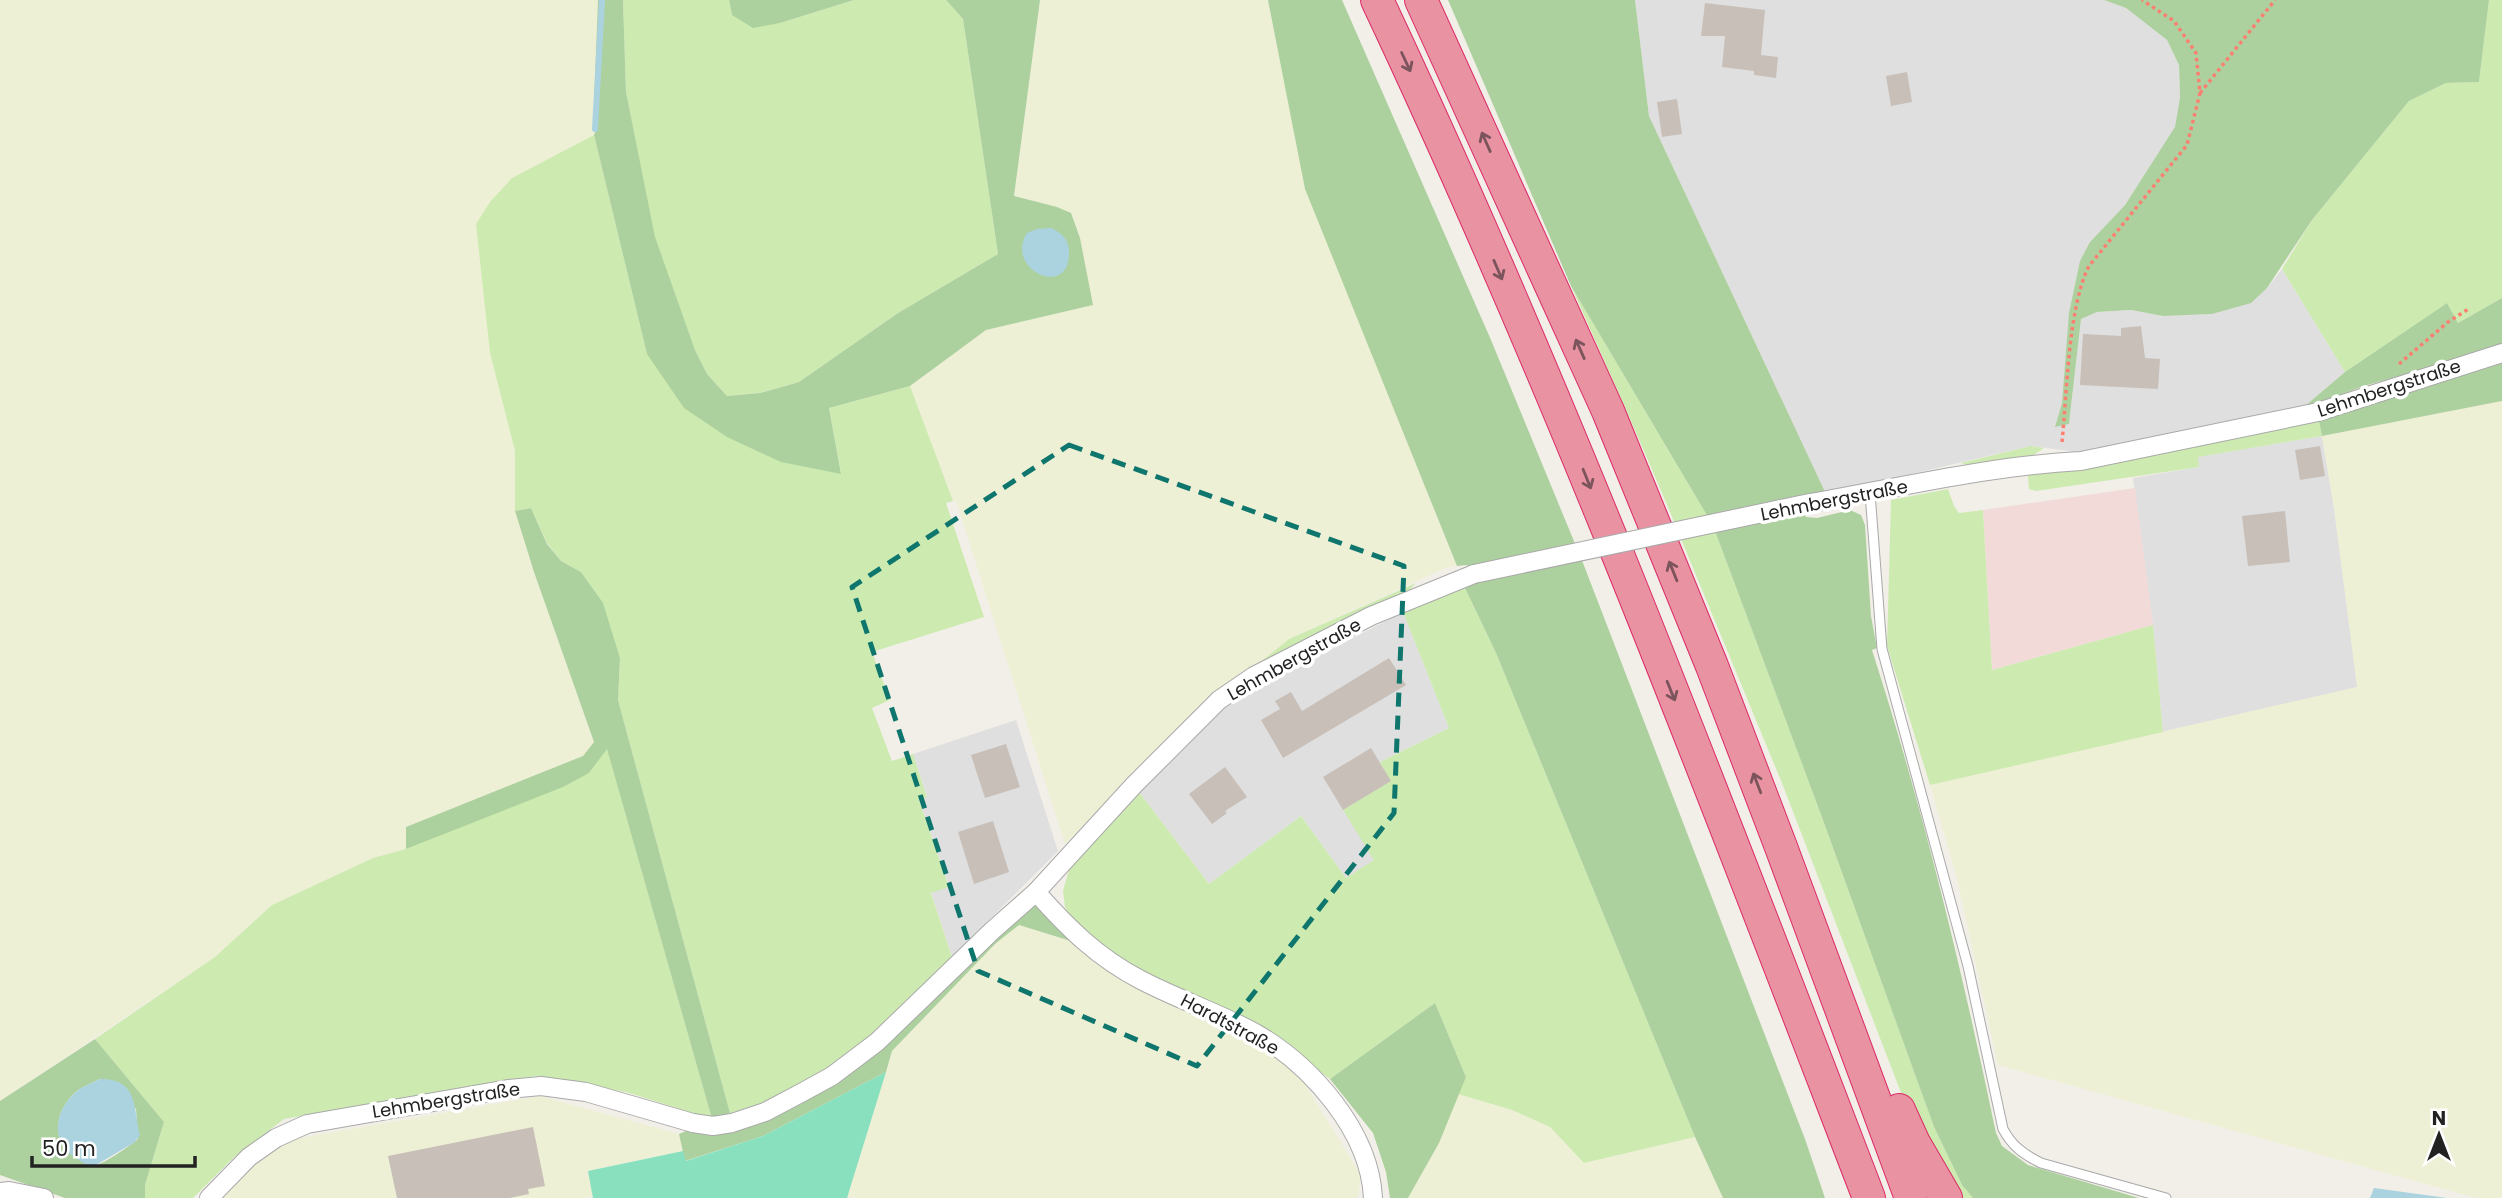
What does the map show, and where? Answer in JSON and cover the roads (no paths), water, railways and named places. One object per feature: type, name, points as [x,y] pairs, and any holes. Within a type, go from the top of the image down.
[{"type":"highway","points":[[1377,0],[1435,123],[1568,432],[1751,890],[1869,1198]]},
{"type":"highway","points":[[1421,0],[1608,411],[1782,847],[1911,1198]]},
{"type":"highway","points":[[1782,847],[1840,964],[1914,1143],[1946,1198]]},
{"type":"street","name":"Lehmbergstraße","points":[[209,1198],[249,1157],[276,1138],[307,1125],[509,1089],[541,1086],[586,1091],[693,1123],[713,1126],[765,1112],[832,1076],[877,1042],[1036,892],[1134,785],[1219,700],[1254,676],[1371,616],[1474,574],[1800,505],[1954,476],[2081,461],[2318,412],[2502,353]]},
{"type":"street","name":"Hardtstraße","points":[[1036,892],[1070,930],[1109,960],[1140,980],[1259,1035],[1292,1058],[1340,1111],[1355,1134],[1366,1165],[1373,1198]]},
{"type":"street","points":[[0,1192],[9,1191],[44,1198]]},
{"type":"lane","points":[[1870,493],[1882,649],[1968,966],[2003,1129],[2011,1144],[2040,1163],[2165,1198]]},
{"type":"water","points":[[1051,228],[1064,237],[1069,253],[1066,267],[1059,275],[1050,277],[1030,268],[1024,258],[1022,246],[1027,233]]},
{"type":"water","points":[[100,1079],[113,1080],[128,1090],[135,1105],[140,1135],[135,1142],[96,1165],[90,1165],[68,1152],[62,1144],[59,1117],[63,1108],[79,1090]]},
{"type":"water","points":[[2374,1188],[2447,1198],[2370,1198]]},
{"type":"waterway","points":[[595,129],[602,0]]}]
